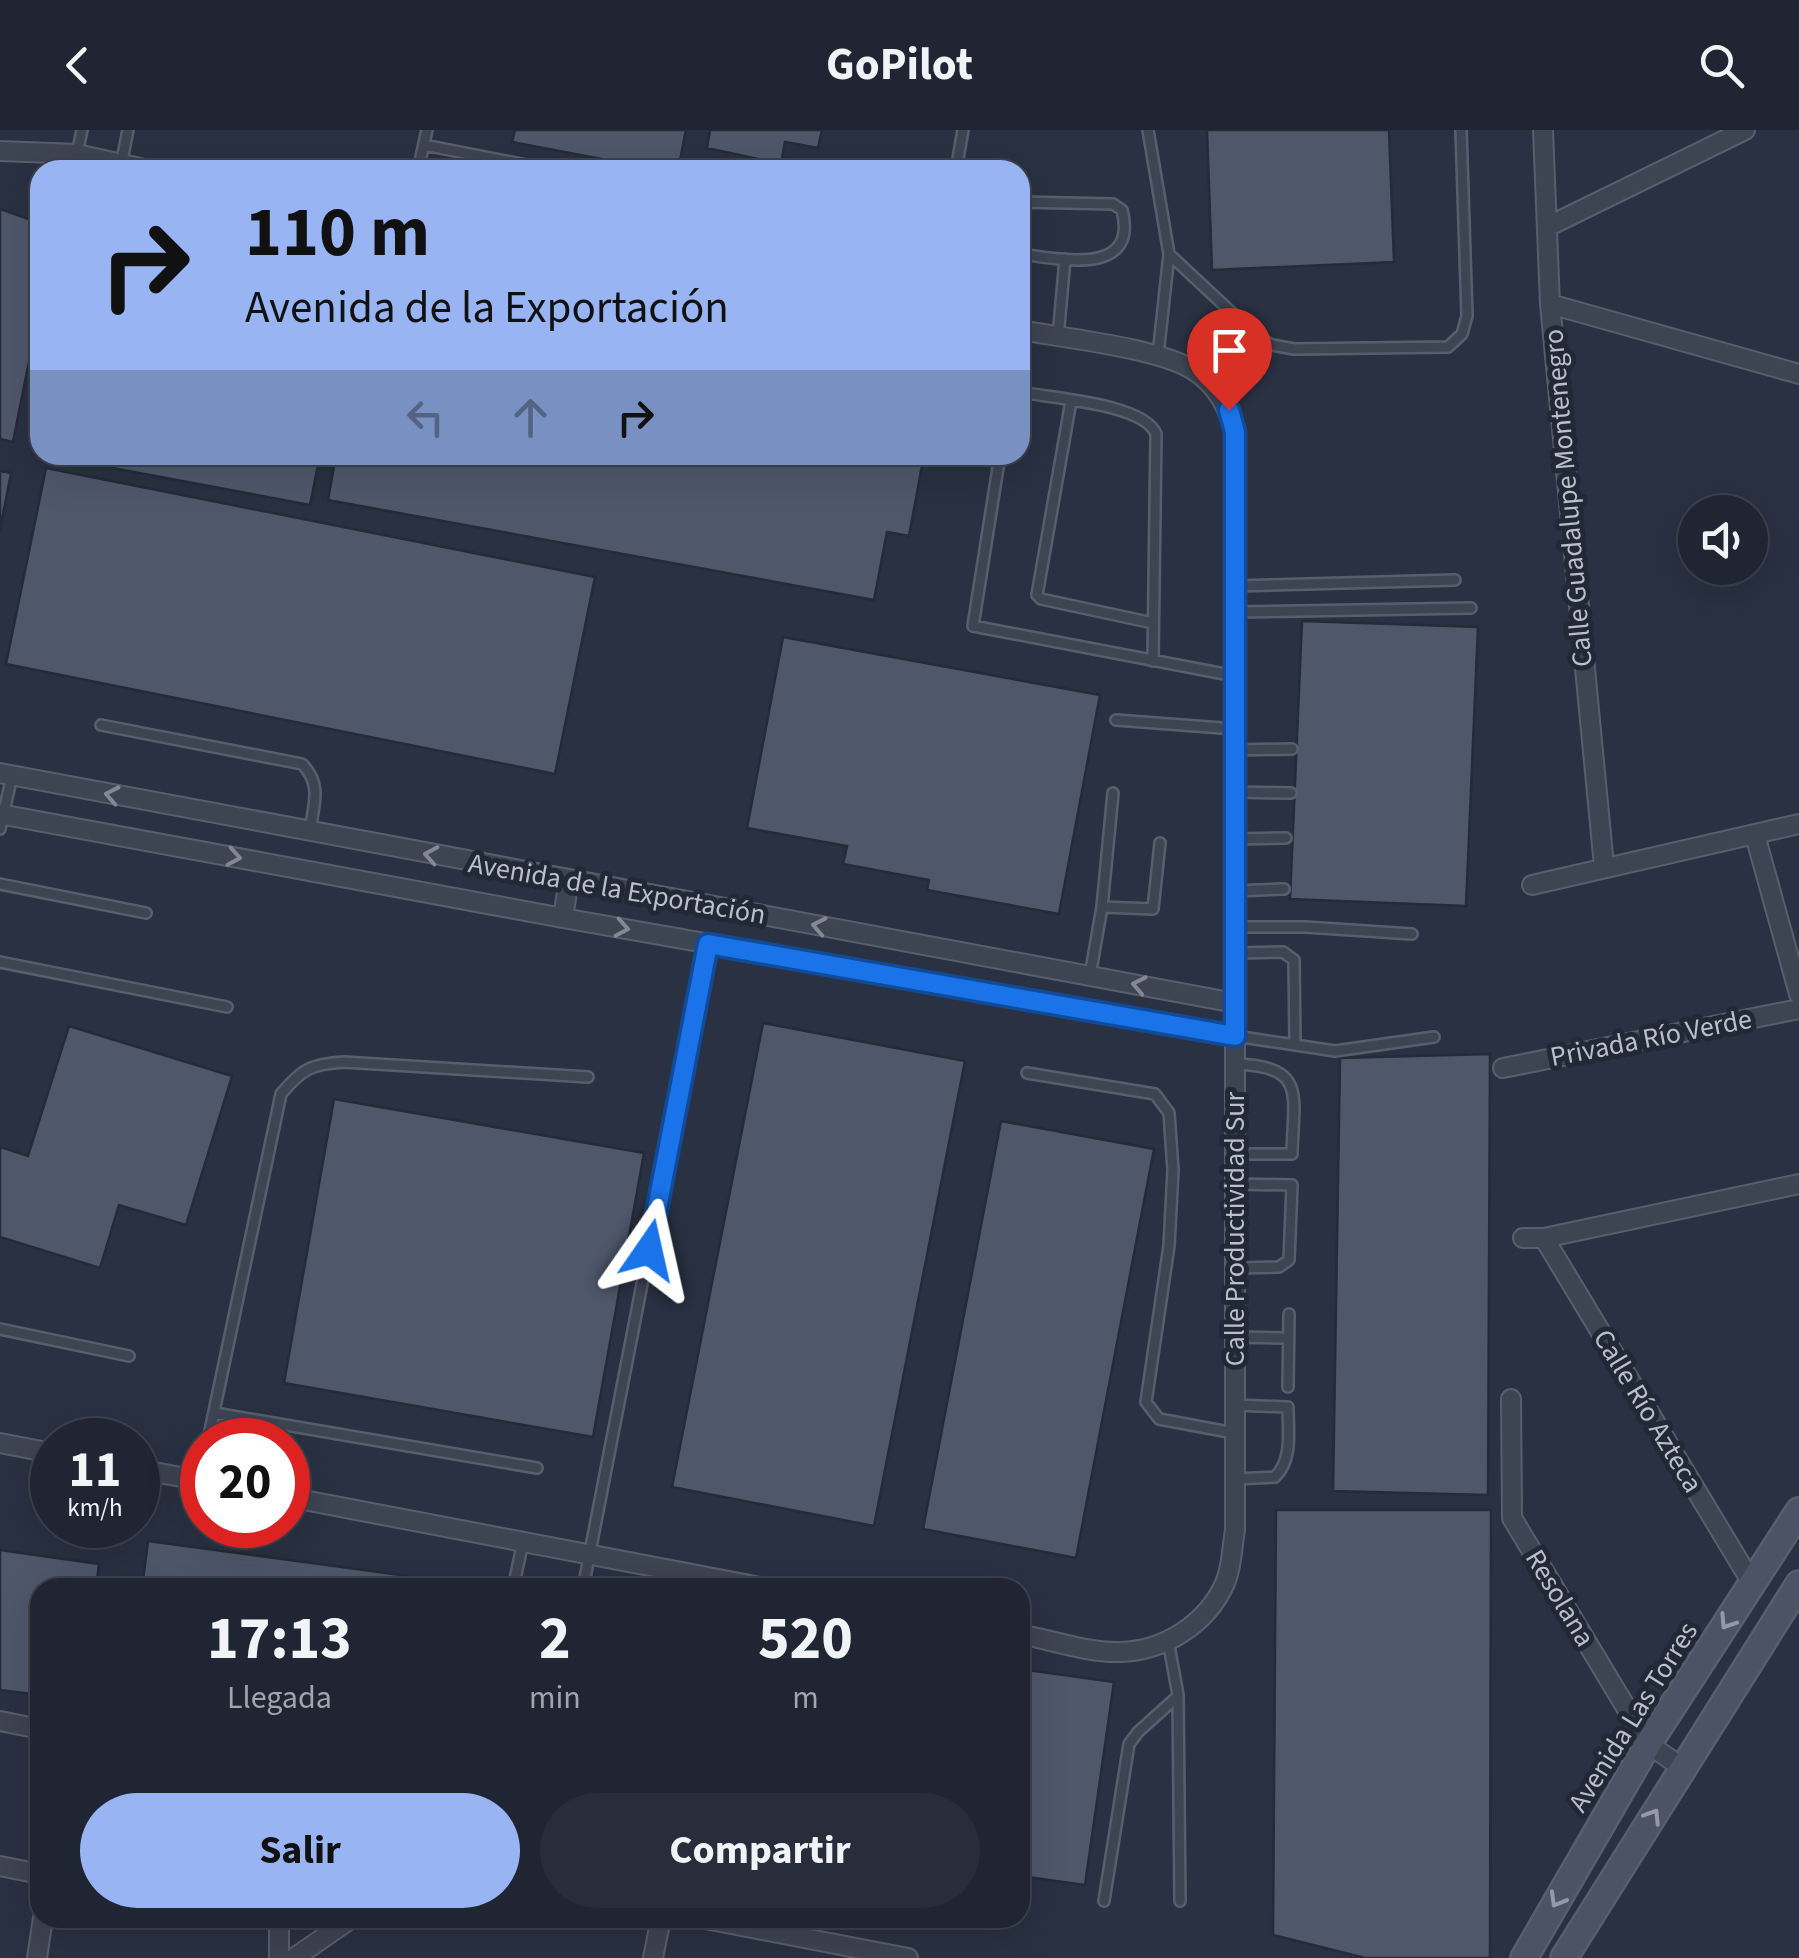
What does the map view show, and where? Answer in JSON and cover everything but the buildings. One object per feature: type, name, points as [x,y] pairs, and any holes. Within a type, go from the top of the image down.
[{"type":"street","name":"Calle Guadalupe Montenegro","points":[[1544,130],[1550,304],[1604,866]]},
{"type":"street","points":[[1547,227],[1745,130]]},
{"type":"street","points":[[0,151],[76,154],[104,160]]},
{"type":"street","points":[[1550,304],[1799,374]]},
{"type":"street","points":[[1030,332],[1158,358]]},
{"type":"street","name":"Calle Productividad Sur","points":[[1158,358],[1190,368],[1218,393],[1229,410],[1235,432],[1234,1530],[1226,1582],[1207,1611],[1176,1636]]},
{"type":"street","name":"Avenida de la Exportación","points":[[6,774],[1235,1003]]},
{"type":"street","name":"Avenida de la Exportación","points":[[1,819],[1235,1036]]},
{"type":"street","points":[[1532,885],[1799,824]]},
{"type":"street","points":[[1755,836],[1799,994]]},
{"type":"street","points":[[563,918],[568,879]]},
{"type":"street","name":"Privada Río Verde","points":[[1503,1068],[1799,1008]]},
{"type":"street","points":[[1523,1238],[1544,1238],[1799,1184]]},
{"type":"street","name":"Calle Río Azteca","points":[[1544,1238],[1752,1583]]},
{"type":"street","name":"Resolana","points":[[1511,1400],[1512,1518],[1648,1744],[1683,1768]]},
{"type":"street","points":[[0,1443],[30,1449]]},
{"type":"street","points":[[310,1502],[711,1578]]},
{"type":"street","name":"Avenida Las Torres","points":[[1524,1958],[1648,1744],[1799,1511]]},
{"type":"street","points":[[1564,1958],[1799,1584]]},
{"type":"street","points":[[1030,1636],[1116,1652],[1145,1649],[1176,1636]]},
{"type":"street","points":[[0,1721],[30,1727]]},
{"type":"street","points":[[0,1866],[30,1872]]},
{"type":"street","points":[[38,1958],[42,1928]]},
{"type":"street","points":[[279,1928],[279,1958]]},
{"type":"street","points":[[294,1958],[338,1928]]},
{"type":"street","points":[[653,1958],[660,1928]]},
{"type":"street","points":[[753,1928],[908,1958]]},
{"type":"street","points":[[806,1938],[822,1958]]},
{"type":"lane","points":[[76,154],[82,130]]},
{"type":"lane","points":[[123,160],[128,130]]},
{"type":"lane","points":[[420,160],[427,130]]},
{"type":"lane","points":[[958,160],[963,130]]},
{"type":"lane","points":[[1148,130],[1169,254],[1158,358]]},
{"type":"lane","points":[[1169,254],[1259,338],[1272,345],[1294,349],[1448,347],[1462,334],[1467,316],[1461,130]]},
{"type":"lane","points":[[424,145],[501,160]]},
{"type":"lane","points":[[1030,202],[1113,204],[1122,210],[1124,244],[1108,256],[1065,259],[1030,255]]},
{"type":"lane","points":[[1058,337],[1065,259]]},
{"type":"lane","points":[[1030,394],[1134,413],[1153,426],[1153,660]]},
{"type":"lane","points":[[1071,401],[1036,595],[1153,623]]},
{"type":"lane","points":[[998,465],[973,626],[1235,676]]},
{"type":"lane","points":[[1233,586],[1455,580]]},
{"type":"lane","points":[[1234,612],[1471,608]]},
{"type":"lane","points":[[1116,720],[1235,728]]},
{"type":"lane","points":[[101,726],[302,764],[312,774],[317,789],[310,833]]},
{"type":"lane","points":[[1235,750],[1292,748]]},
{"type":"lane","points":[[1,819],[6,774]]},
{"type":"lane","points":[[1235,792],[1290,793]]},
{"type":"lane","points":[[1090,976],[1102,907],[1113,793]]},
{"type":"lane","points":[[1235,839],[1286,838]]},
{"type":"lane","points":[[1102,907],[1153,910],[1160,844]]},
{"type":"lane","points":[[0,884],[146,913]]},
{"type":"lane","points":[[1235,890],[1284,890]]},
{"type":"lane","points":[[1235,928],[1305,927],[1412,934]]},
{"type":"lane","points":[[585,1578],[708,944]]},
{"type":"lane","points":[[1235,953],[1283,952],[1294,960],[1296,1044]]},
{"type":"lane","points":[[0,962],[227,1007]]},
{"type":"lane","points":[[1235,1036],[1335,1051],[1434,1037]]},
{"type":"lane","points":[[214,1418],[281,1094],[298,1073],[319,1064],[344,1062],[588,1077]]},
{"type":"lane","points":[[1235,1064],[1265,1064],[1280,1071],[1293,1092],[1292,1154],[1235,1154]]},
{"type":"lane","points":[[1028,1073],[1155,1094],[1164,1103],[1169,1113],[1173,1170],[1169,1246],[1146,1402],[1159,1419],[1234,1433]]},
{"type":"lane","points":[[1234,1184],[1292,1185],[1290,1260],[1278,1267],[1234,1268]]},
{"type":"lane","points":[[1288,1314],[1288,1387]]},
{"type":"lane","points":[[0,1329],[129,1356]]},
{"type":"lane","points":[[1235,1338],[1288,1338]]},
{"type":"lane","points":[[1234,1479],[1275,1477],[1284,1468],[1288,1452],[1288,1408],[1235,1405]]},
{"type":"lane","points":[[215,1413],[537,1468]]},
{"type":"lane","points":[[516,1578],[522,1542]]},
{"type":"lane","points":[[1176,1636],[1180,1902]]},
{"type":"lane","points":[[1104,1900],[1130,1744],[1178,1695]]},
{"type":"route","points":[[649,1250],[708,944],[1235,1036],[1235,432],[1229,410]]}]
